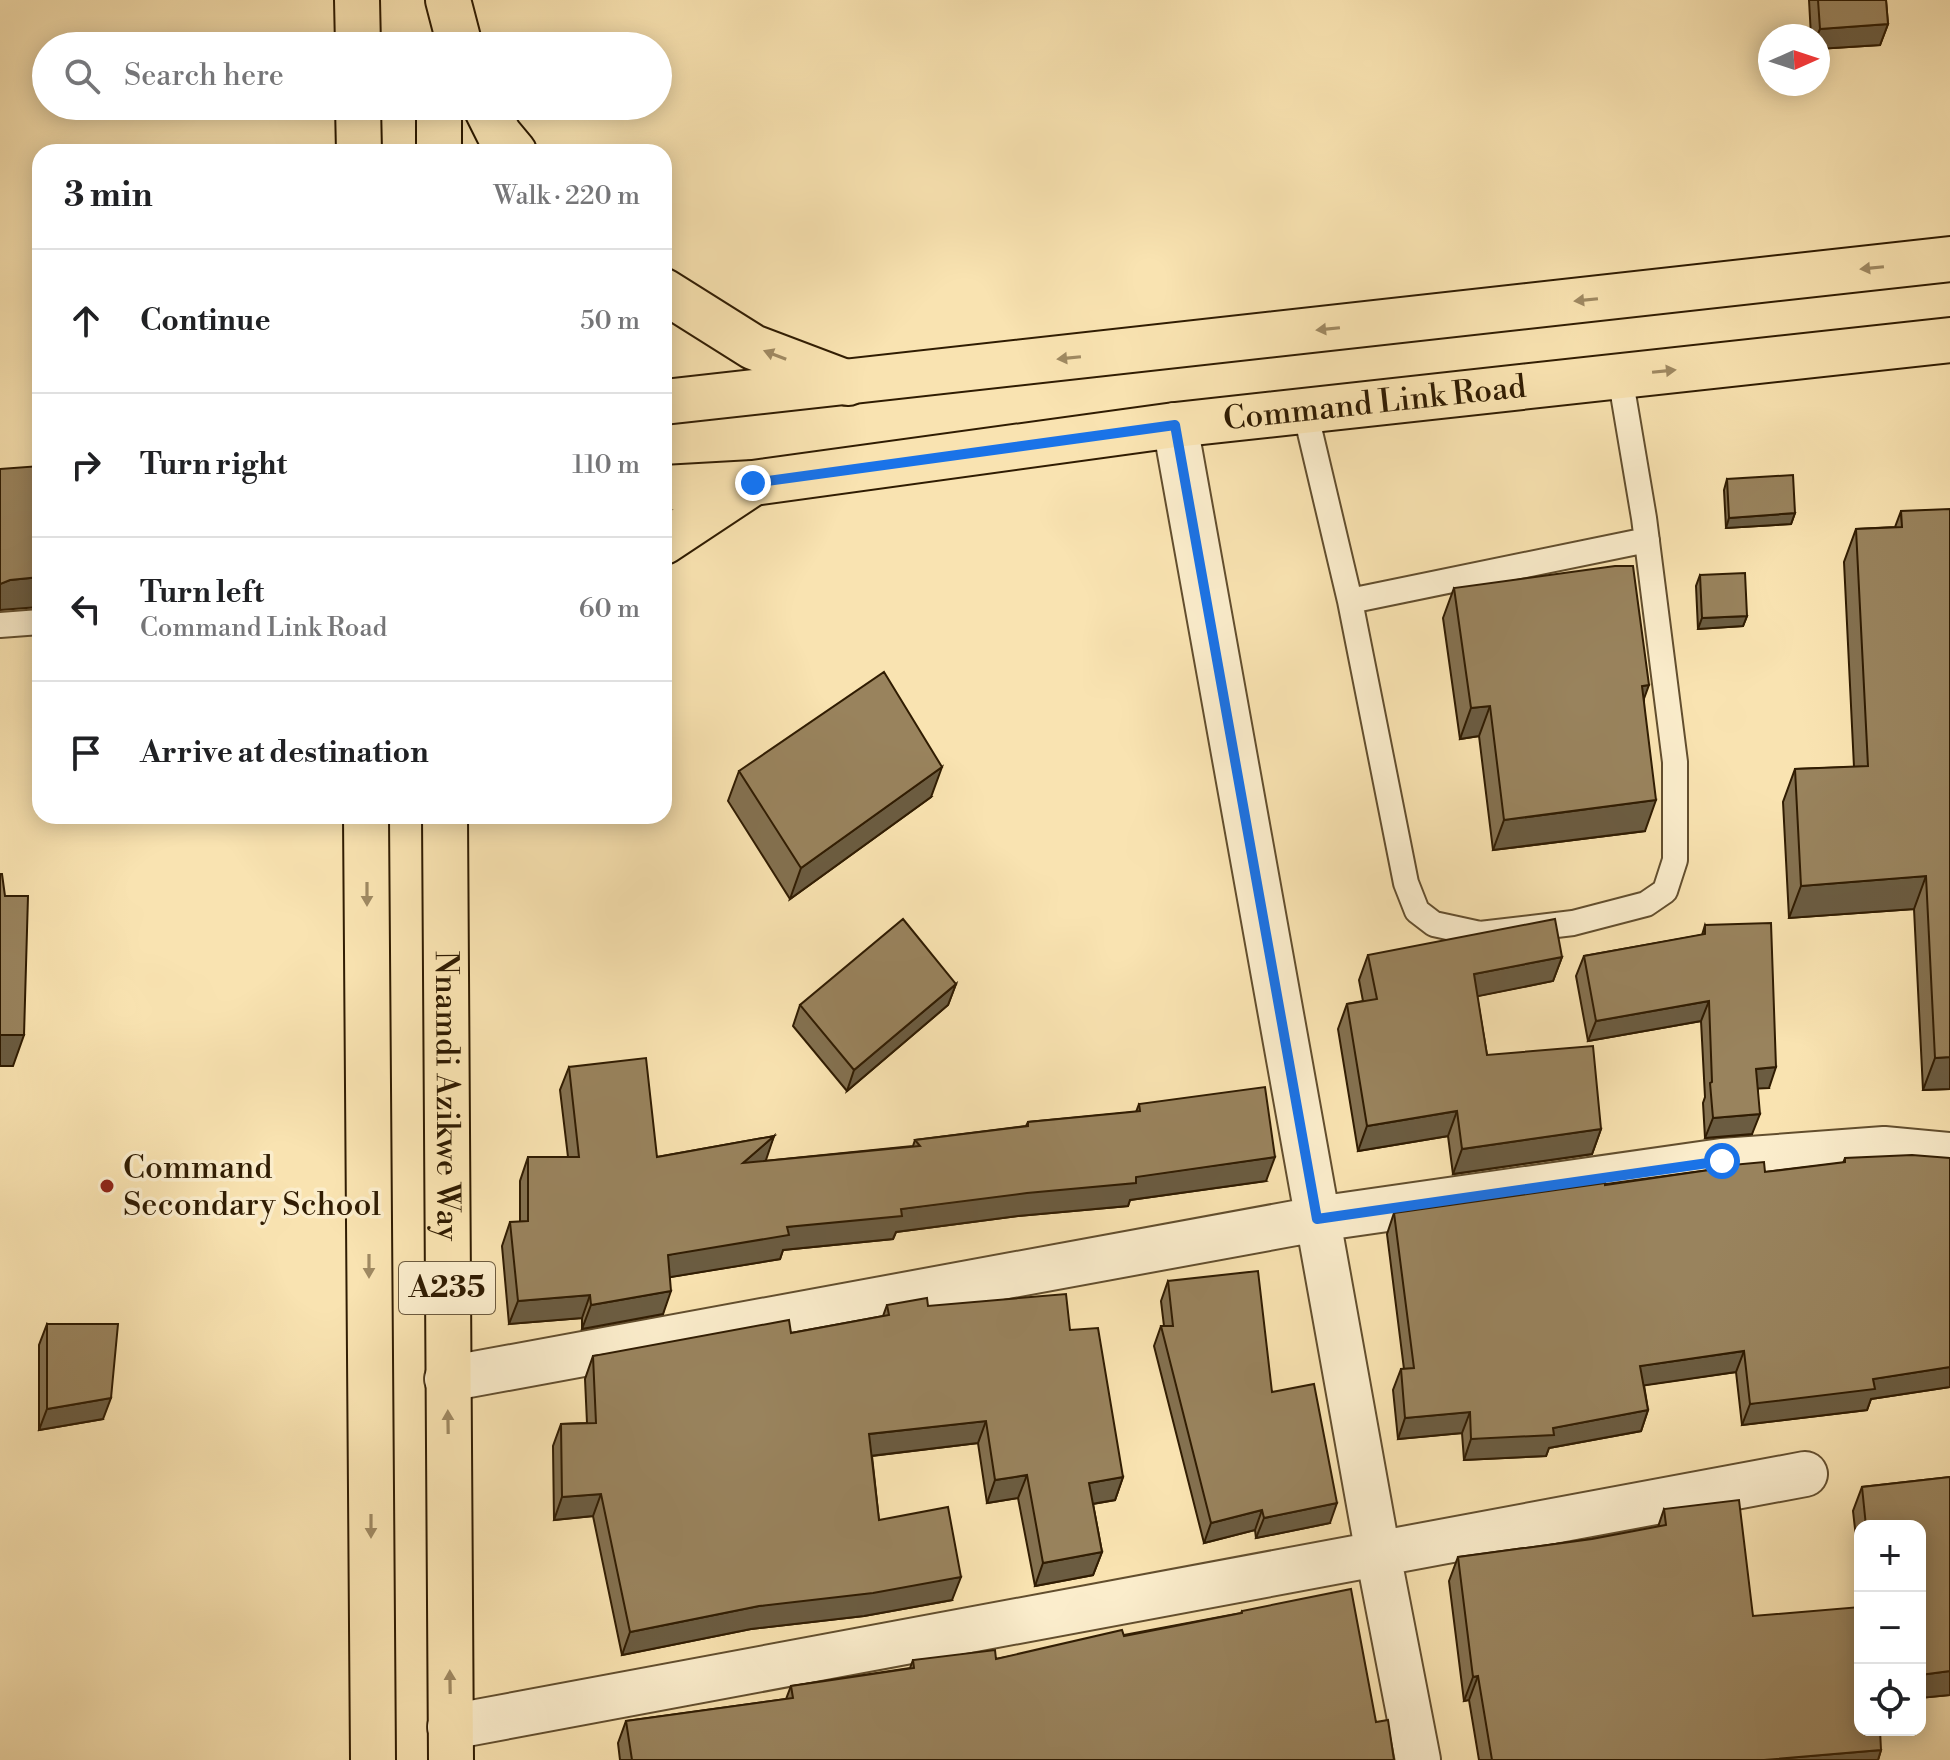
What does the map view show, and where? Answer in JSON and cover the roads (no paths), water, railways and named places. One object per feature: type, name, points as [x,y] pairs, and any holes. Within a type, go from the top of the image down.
[{"type":"main road","points":[[357,0],[358,32]]},
{"type":"main road","points":[[437,0],[437,32]]},
{"type":"main road","points":[[448,0],[456,32]]},
{"type":"main road","points":[[358,120],[359,144]]},
{"type":"main road","points":[[439,120],[439,144]]},
{"type":"main road","points":[[492,120],[507,144]]},
{"type":"main road","points":[[672,401],[1950,259]]},
{"type":"main road","points":[[672,296],[753,347],[848,383]]},
{"type":"main road","name":"Command Link Road","points":[[672,488],[753,483],[1175,425],[1950,340]]},
{"type":"main road","points":[[672,537],[753,483]]},
{"type":"main road","name":"A235","points":[[366,824],[373,1760]]},
{"type":"main road","name":"Nnamdi Azikwe Way","points":[[445,824],[451,1743]]},
{"type":"main road","points":[[445,959],[467,824]]},
{"type":"street","points":[[1175,425],[1317,1219],[1418,1760]]},
{"type":"street","points":[[447,1379],[1317,1219],[1722,1161],[1884,1149],[1950,1155]]},
{"type":"street","points":[[451,1743],[1378,1554],[1805,1474]]},
{"type":"lane","points":[[1305,411],[1350,601],[1406,883],[1417,911],[1434,924],[1480,934],[1573,923],[1646,904],[1665,891],[1675,860],[1675,762],[1647,540],[1620,376]]},
{"type":"lane","points":[[1350,601],[1647,540]]},
{"type":"lane","points":[[0,625],[32,623]]},
{"type":"place","name":"Command Secondary School","points":[[107,1186]]}]
